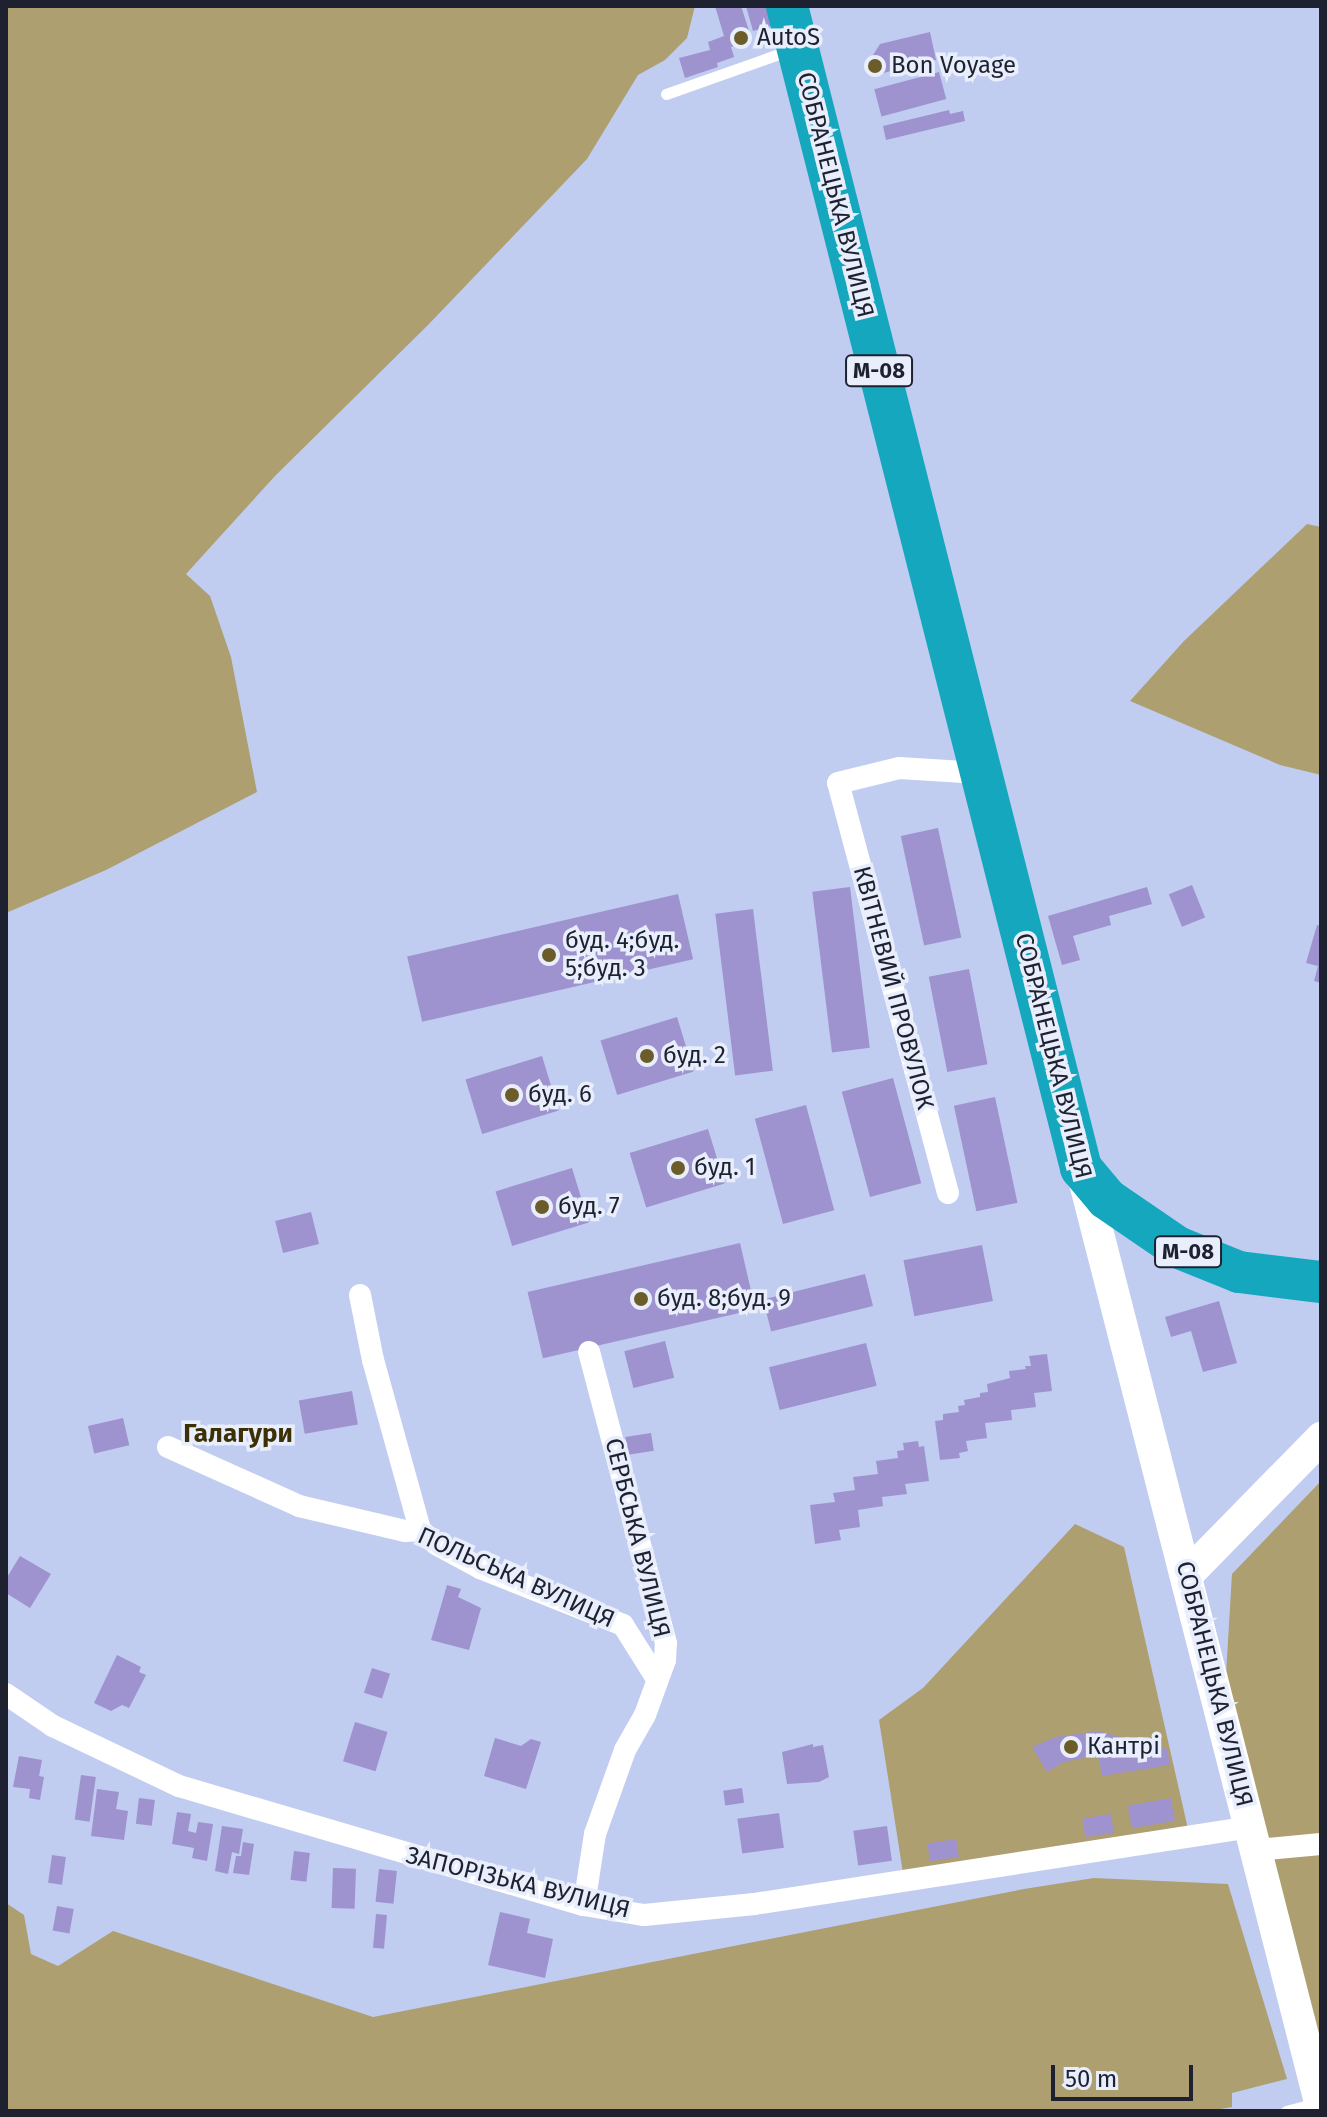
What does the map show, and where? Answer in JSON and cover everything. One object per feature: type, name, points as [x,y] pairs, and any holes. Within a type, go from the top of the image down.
[{"type":"highway","name":"СОБРАНЕЦЬКА ВУЛИЦЯ","points":[[787,6],[1081,1168]]},
{"type":"highway","name":"М-08","points":[[1081,1168],[1107,1199],[1177,1247],[1239,1272],[1321,1282]]},
{"type":"main road","name":"СОБРАНЕЦЬКА ВУЛИЦЯ","points":[[1081,1168],[1320,2104]]},
{"type":"main road","points":[[1187,1575],[1321,1438]]},
{"type":"street","name":"КВІТНЕВИЙ ПРОВУЛОК","points":[[948,1193],[838,783],[899,768],[980,773]]},
{"type":"street","points":[[360,1295],[373,1360],[420,1530]]},
{"type":"street","name":"СЕРБСЬКА ВУЛИЦЯ","points":[[584,1905],[595,1834],[625,1750],[645,1715],[665,1660],[666,1643],[589,1352]]},
{"type":"street","name":"ПОЛЬСЬКА ВУЛИЦЯ","points":[[168,1447],[299,1506],[405,1531],[420,1530],[480,1568],[623,1625],[657,1679]]},
{"type":"street","name":"ЗАПОРІЗЬКА ВУЛИЦЯ","points":[[6,1694],[53,1726],[179,1786],[584,1905],[644,1915],[754,1904],[1253,1839],[1321,1844]]},
{"type":"lane","points":[[666,94],[798,48]]},
{"type":"lane","points":[[1286,2111],[1320,2104]]},
{"type":"shaded area","points":[[6,6],[695,6],[687,38],[665,60],[638,75],[587,159],[428,325],[275,476],[186,574],[210,596],[231,657],[257,792],[106,870],[6,913]]},
{"type":"shaded area","points":[[1307,524],[1321,527],[1321,775],[1280,765],[1130,701],[1184,641]]},
{"type":"shaded area","points":[[1321,1481],[1321,2058],[1226,1675],[1232,1574]]},
{"type":"shaded area","points":[[1075,1524],[1124,1547],[1188,1829],[903,1873],[879,1720],[923,1688]]},
{"type":"shaded area","points":[[1094,1878],[1228,1884],[1287,2079],[1232,2093],[1232,2107],[1209,2111],[6,2111],[6,1903],[24,1915],[31,1954],[58,1966],[113,1931],[373,2017],[1024,1889]]},
{"type":"building","points":[[715,6],[741,6],[752,40],[731,47],[734,57],[717,63],[718,67],[685,78],[679,58],[710,50],[708,42],[724,36]]},
{"type":"building","points":[[746,6],[769,6],[775,25],[753,31]]},
{"type":"building","points":[[930,32],[936,60],[871,76],[868,63],[880,44]]},
{"type":"building","points":[[939,72],[946,99],[882,116],[874,89]]},
{"type":"building","points":[[949,110],[950,114],[963,111],[965,121],[886,140],[883,126]]},
{"type":"building","points":[[938,828],[961,938],[924,945],[901,836]]},
{"type":"building","points":[[1192,885],[1205,917],[1182,927],[1169,894]]},
{"type":"building","points":[[850,887],[870,1048],[832,1052],[812,892]]},
{"type":"building","points":[[1147,887],[1152,904],[1109,916],[1111,925],[1073,936],[1080,960],[1062,965],[1048,916]]},
{"type":"building","name":"буд. 4;буд. 5;буд. 3","points":[[678,894],[693,959],[422,1022],[407,957]]},
{"type":"building","points":[[753,909],[773,1071],[735,1075],[715,914]]},
{"type":"building","points":[[1317,925],[1321,926],[1321,983],[1314,981],[1318,966],[1306,963]]},
{"type":"building","points":[[969,969],[988,1064],[947,1072],[929,977]]},
{"type":"building","name":"буд. 2","points":[[677,1017],[694,1072],[617,1095],[600,1040]]},
{"type":"building","name":"буд. 6","points":[[542,1056],[559,1111],[482,1134],[465,1079]]},
{"type":"building","points":[[893,1078],[921,1183],[870,1197],[842,1092]]},
{"type":"building","points":[[995,1097],[1017,1203],[976,1211],[954,1106]]},
{"type":"building","points":[[806,1105],[834,1210],[783,1224],[755,1119]]},
{"type":"building","name":"буд. 1","points":[[708,1129],[725,1184],[646,1207],[630,1153]]},
{"type":"building","name":"буд. 7","points":[[572,1168],[589,1223],[512,1246],[495,1191]]},
{"type":"building","points":[[311,1212],[319,1244],[283,1253],[275,1221]]},
{"type":"building","name":"буд. 8;буд. 9","points":[[740,1243],[755,1309],[543,1358],[528,1292]]},
{"type":"building","points":[[982,1245],[993,1301],[914,1316],[903,1260]]},
{"type":"building","points":[[865,1274],[873,1306],[771,1331],[763,1299]]},
{"type":"building","points":[[1219,1301],[1237,1363],[1203,1372],[1191,1331],[1171,1337],[1165,1317]]},
{"type":"building","points":[[665,1341],[674,1378],[633,1388],[624,1351]]},
{"type":"building","points":[[866,1343],[877,1386],[780,1410],[769,1367]]},
{"type":"building","points":[[1047,1354],[1052,1391],[1034,1393],[1036,1407],[1011,1410],[1012,1420],[985,1423],[987,1438],[966,1441],[968,1451],[959,1453],[960,1458],[940,1460],[935,1421],[943,1420],[943,1414],[959,1412],[958,1406],[965,1405],[964,1400],[988,1392],[987,1384],[1010,1378],[1009,1371],[1031,1366],[1029,1356]]},
{"type":"building","points":[[352,1391],[358,1424],[305,1434],[299,1400]]},
{"type":"building","points":[[123,1418],[129,1445],[94,1453],[88,1426]]},
{"type":"building","points":[[651,1433],[654,1451],[628,1455],[625,1437]]},
{"type":"building","points":[[918,1441],[919,1447],[924,1446],[929,1481],[905,1484],[907,1494],[882,1497],[883,1506],[858,1510],[860,1527],[839,1530],[841,1540],[815,1544],[810,1505],[835,1502],[833,1493],[855,1490],[853,1477],[878,1474],[876,1461],[898,1458],[897,1451],[904,1450],[903,1443]]},
{"type":"building","points":[[20,1556],[51,1574],[30,1608],[6,1593],[6,1579]]},
{"type":"building","points":[[447,1585],[461,1589],[458,1597],[481,1608],[469,1650],[431,1640]]},
{"type":"building","points":[[117,1655],[141,1667],[139,1672],[146,1675],[129,1708],[122,1705],[111,1711],[94,1703]]},
{"type":"building","points":[[372,1668],[390,1674],[382,1699],[364,1693]]},
{"type":"building","points":[[355,1722],[388,1732],[376,1771],[343,1761]]},
{"type":"building","points":[[1097,1731],[1167,1749],[1170,1765],[1102,1776],[1098,1755],[1064,1762],[1047,1772],[1032,1747],[1056,1737]]},
{"type":"building","points":[[495,1738],[521,1746],[531,1739],[541,1742],[526,1789],[484,1776]]},
{"type":"building","points":[[813,1744],[813,1747],[823,1745],[829,1777],[819,1782],[787,1784],[782,1752]]},
{"type":"building","points":[[19,1756],[42,1760],[39,1776],[44,1777],[40,1800],[29,1798],[30,1789],[13,1787]]},
{"type":"building","points":[[81,1775],[96,1777],[90,1822],[75,1820]]},
{"type":"building","points":[[742,1788],[744,1803],[725,1805],[723,1791]]},
{"type":"building","points":[[97,1789],[119,1792],[116,1809],[128,1811],[124,1840],[91,1836]]},
{"type":"building","points":[[139,1798],[155,1800],[152,1826],[136,1824]]},
{"type":"building","points":[[1171,1798],[1175,1821],[1132,1828],[1128,1806]]},
{"type":"building","points":[[177,1812],[191,1814],[188,1831],[196,1833],[198,1822],[213,1824],[207,1861],[192,1858],[194,1848],[172,1844]]},
{"type":"building","points":[[779,1813],[784,1848],[742,1854],[737,1819]]},
{"type":"building","points":[[1111,1814],[1114,1833],[1085,1837],[1082,1819]]},
{"type":"building","points":[[222,1826],[243,1829],[239,1854],[232,1852],[228,1874],[215,1871]]},
{"type":"building","points":[[887,1826],[892,1861],[858,1865],[853,1831]]},
{"type":"building","points":[[956,1839],[959,1857],[930,1861],[927,1844]]},
{"type":"building","points":[[243,1842],[254,1844],[249,1875],[233,1873]]},
{"type":"building","points":[[294,1851],[310,1853],[306,1882],[290,1880]]},
{"type":"building","points":[[52,1855],[66,1857],[62,1885],[48,1883]]},
{"type":"building","points":[[333,1868],[356,1869],[355,1909],[332,1908]]},
{"type":"building","points":[[379,1869],[397,1871],[393,1904],[376,1902]]},
{"type":"building","points":[[57,1906],[74,1909],[69,1934],[53,1931]]},
{"type":"building","points":[[500,1912],[530,1919],[527,1933],[553,1939],[545,1978],[488,1965]]},
{"type":"building","points":[[376,1914],[387,1915],[384,1949],[373,1948]]},
{"type":"place","name":"AutoS","points":[[741,38]]},
{"type":"place","name":"Bon Voyage","points":[[875,66]]},
{"type":"place","name":"буд. 4;буд. 5;буд. 3","points":[[549,955]]},
{"type":"place","name":"буд. 2","points":[[647,1056]]},
{"type":"place","name":"буд. 6","points":[[512,1095]]},
{"type":"place","name":"буд. 1","points":[[678,1168]]},
{"type":"place","name":"буд. 7","points":[[542,1207]]},
{"type":"place","name":"буд. 8;буд. 9","points":[[641,1299]]},
{"type":"place","name":"Кантрі","points":[[1071,1747]]},
{"type":"district","name":"Галагури","points":[[238,1434]]}]
